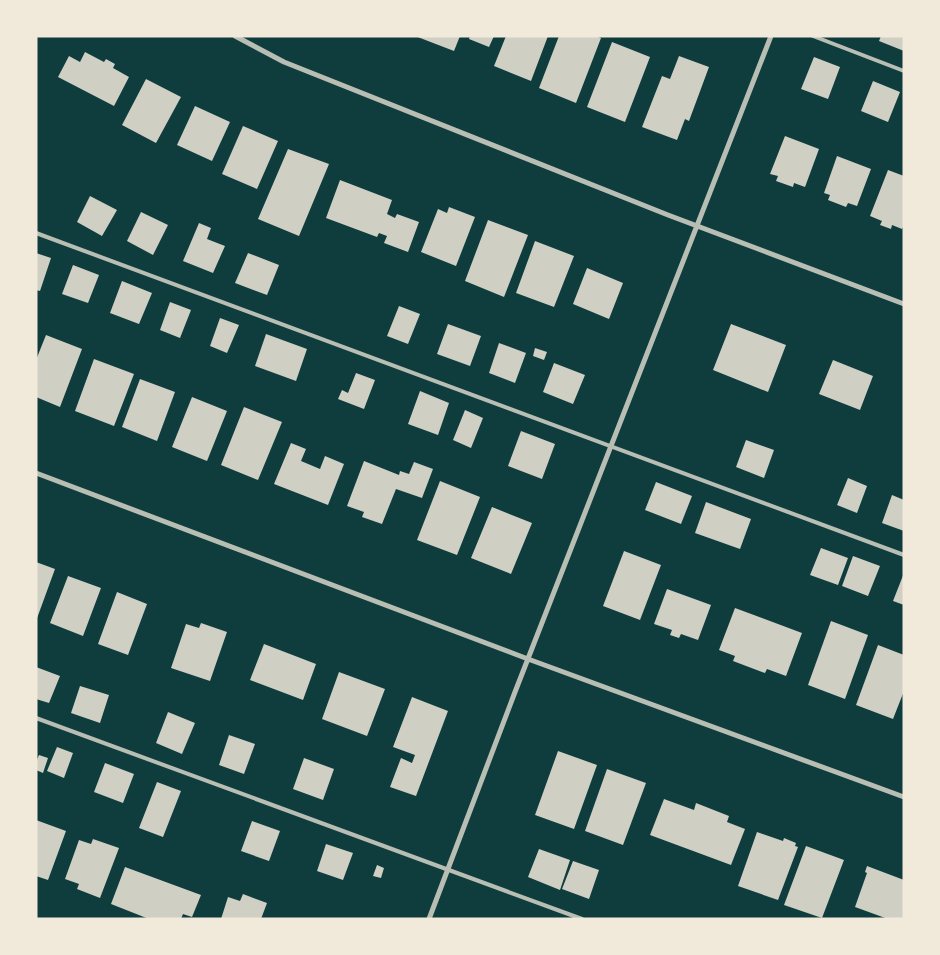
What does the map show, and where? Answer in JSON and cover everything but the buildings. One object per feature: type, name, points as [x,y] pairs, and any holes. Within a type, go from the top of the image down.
[{"type":"street","points":[[235,36],[284,62],[697,226],[904,304]]},
{"type":"street","points":[[429,919],[528,659],[771,36]]},
{"type":"street","points":[[36,473],[528,659],[904,797]]},
{"type":"lane","points":[[813,36],[904,71]]},
{"type":"lane","points":[[36,233],[612,445],[904,555]]},
{"type":"lane","points":[[36,718],[582,919]]}]
